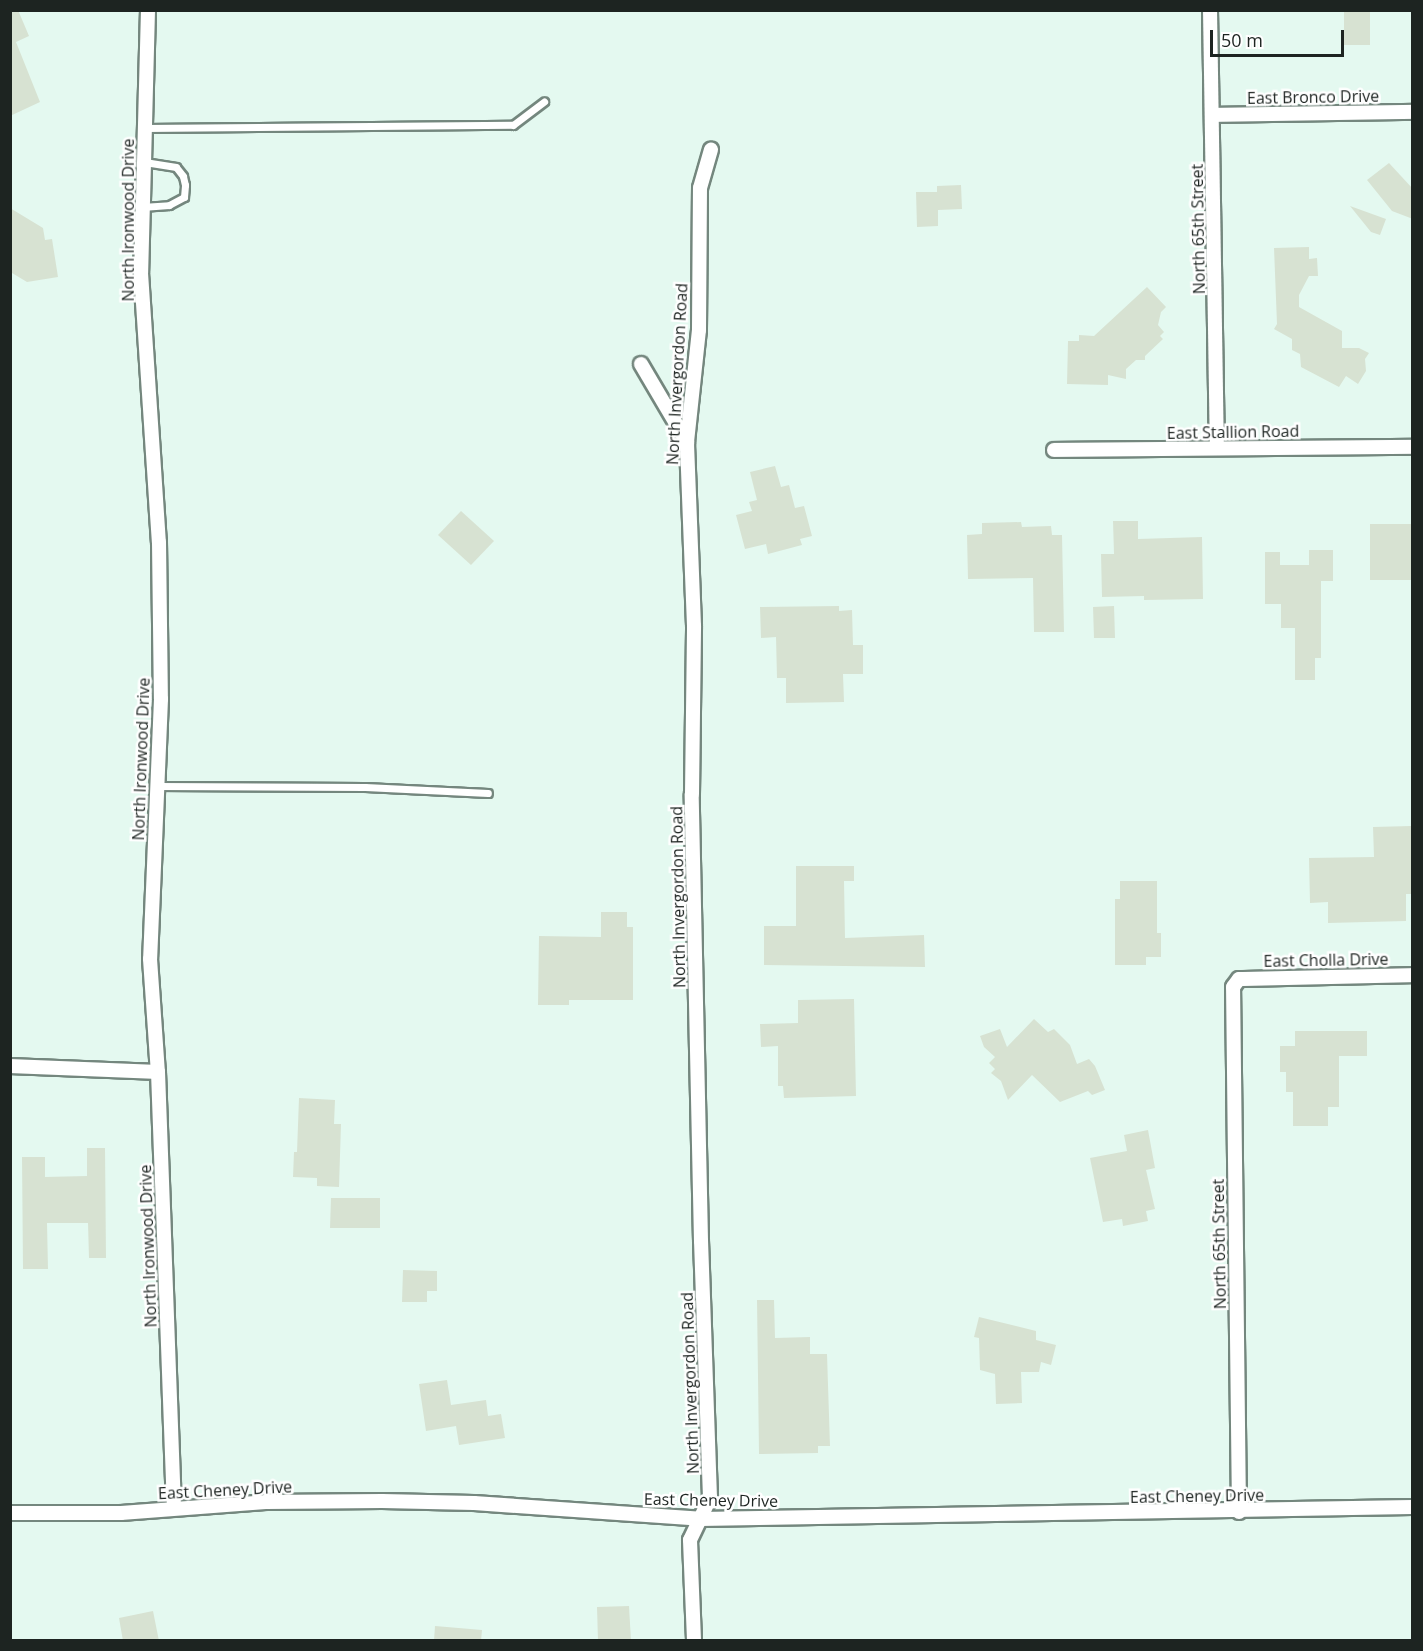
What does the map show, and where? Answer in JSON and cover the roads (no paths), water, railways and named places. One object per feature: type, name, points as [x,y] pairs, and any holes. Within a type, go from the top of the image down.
[{"type":"street","name":"North Ironwood Drive","points":[[148,10],[141,273],[159,542],[161,699],[150,959],[158,1072],[174,1509]]},
{"type":"street","name":"North 65th Street","points":[[1210,10],[1214,115],[1216,448]]},
{"type":"street","name":"East Bronco Drive","points":[[1214,115],[1413,112]]},
{"type":"street","name":"North Invergordon Road","points":[[694,1641],[690,1540],[710,1498],[701,1229],[692,794],[694,626],[687,442],[699,330],[700,188],[711,150]]},
{"type":"street","points":[[641,364],[687,442]]},
{"type":"street","name":"East Stallion Road","points":[[1054,450],[1413,447]]},
{"type":"street","name":"East Cholla Drive","points":[[1239,978],[1413,975]]},
{"type":"street","name":"North 65th Street","points":[[1239,978],[1233,987],[1239,1512]]},
{"type":"street","points":[[10,1066],[158,1072]]},
{"type":"street","name":"East Cheney Drive","points":[[10,1513],[121,1513],[266,1502],[382,1501],[474,1503],[700,1519],[1413,1508]]},
{"type":"lane","points":[[145,128],[391,128],[513,125],[544,102]]},
{"type":"lane","points":[[142,207],[156,208],[169,205],[184,197],[185,185],[183,176],[176,167],[144,162]]},
{"type":"lane","points":[[157,786],[365,787],[488,793]]}]
